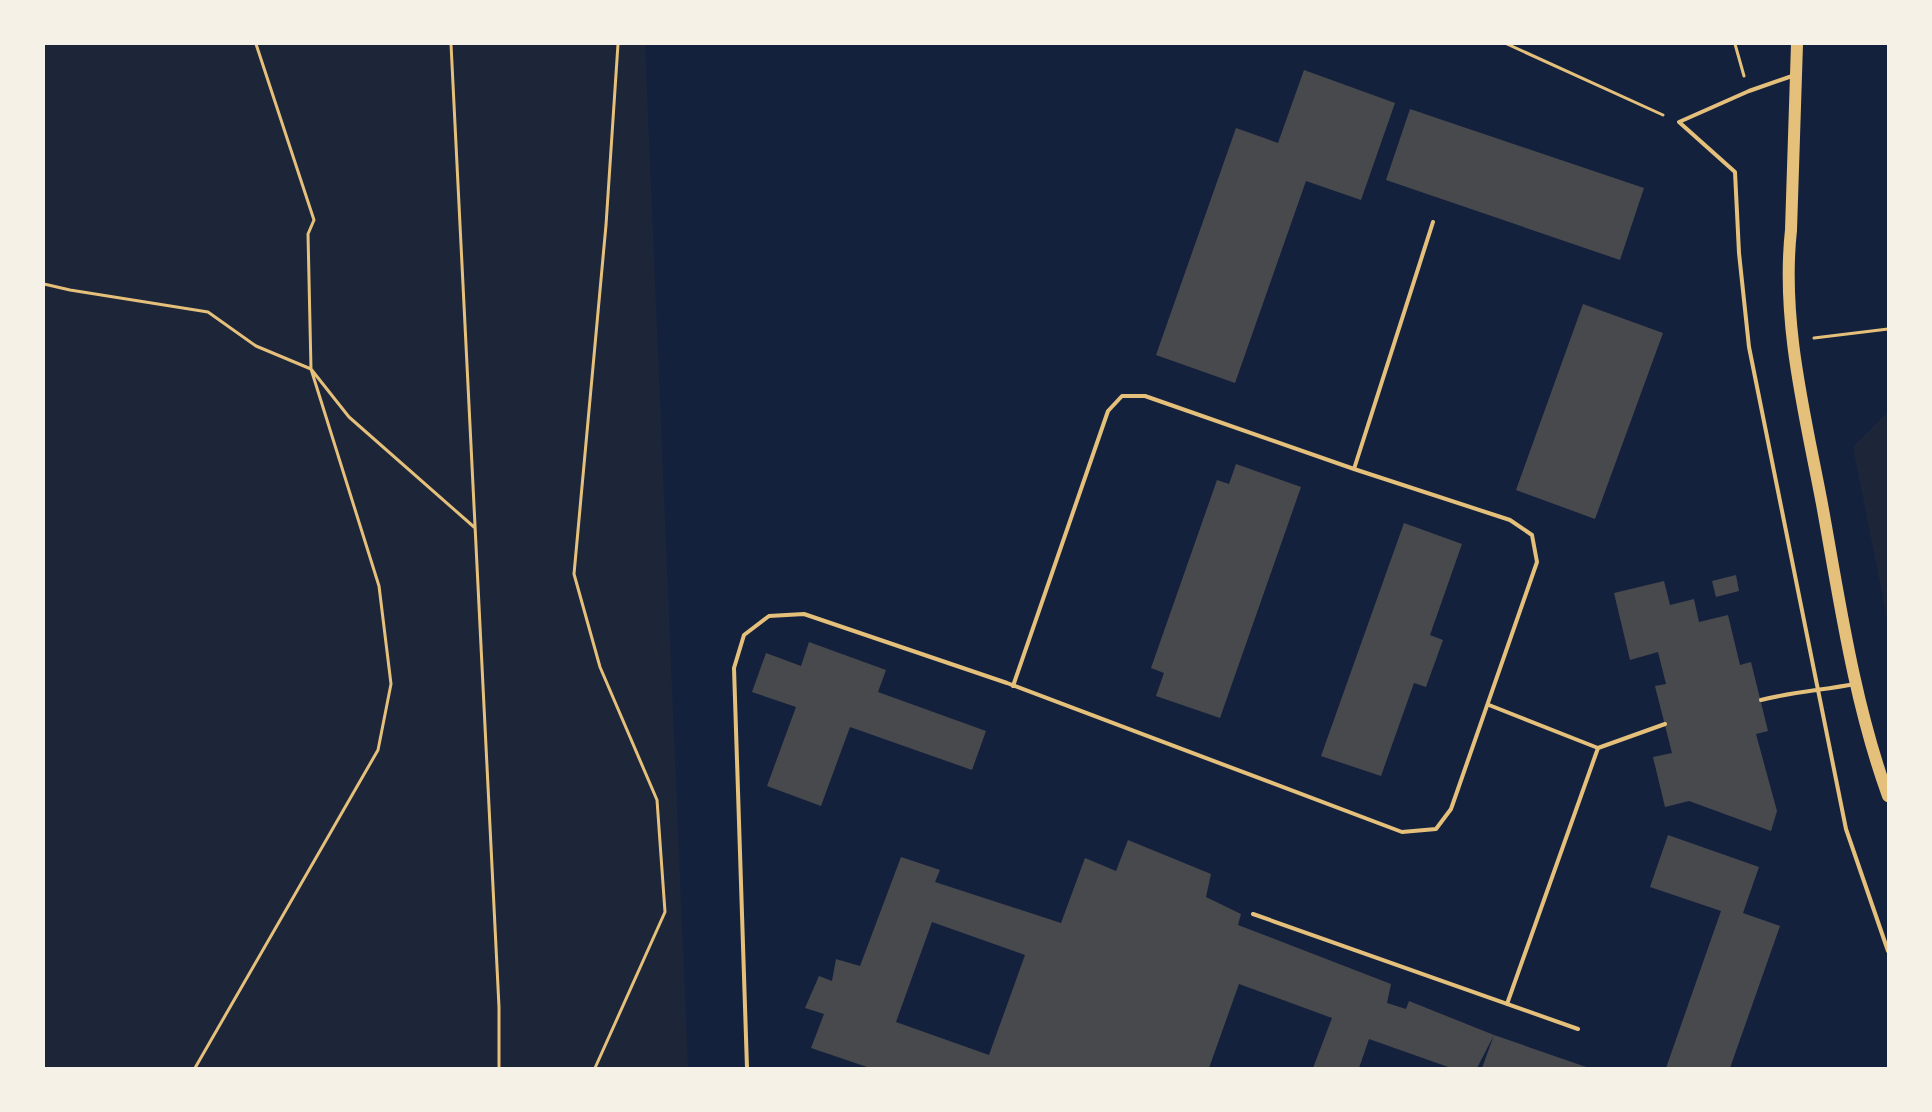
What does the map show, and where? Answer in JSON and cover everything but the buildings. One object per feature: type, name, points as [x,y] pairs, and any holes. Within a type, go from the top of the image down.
[{"type":"main road","points":[[1797,44],[1789,251],[1792,340],[1855,684],[1874,758],[1888,796]]},
{"type":"lane","points":[[1797,74],[1749,91],[1680,122],[1735,172],[1739,253],[1749,347],[1846,829],[1888,951]]},
{"type":"lane","points":[[1354,468],[1432,222]]},
{"type":"lane","points":[[747,1068],[734,668],[744,635],[770,616],[804,614],[1013,686],[1402,832],[1436,830],[1451,808],[1489,705],[1537,562],[1532,535],[1510,520],[1145,396],[1122,396],[1108,411],[1013,686]]},
{"type":"lane","points":[[1761,700],[1787,694],[1855,684]]},
{"type":"lane","points":[[1489,705],[1598,748],[1665,724]]},
{"type":"lane","points":[[1507,1004],[1598,748]]},
{"type":"lane","points":[[1253,914],[1578,1030]]},
{"type":"path","points":[[195,1068],[378,750],[391,684],[379,586],[311,369],[308,234],[314,220],[256,44]]},
{"type":"path","points":[[451,44],[499,1007],[500,1068]]},
{"type":"path","points":[[595,1068],[664,912],[657,800],[600,667],[574,574],[606,225],[618,44]]},
{"type":"path","points":[[1507,44],[1680,122]]},
{"type":"path","points":[[1735,44],[1749,91]]},
{"type":"path","points":[[44,284],[70,290],[208,312],[256,346],[311,369],[349,417],[475,528]]},
{"type":"path","points":[[1792,340],[1888,329]]},
{"type":"shaded area","points":[[44,44],[645,44],[688,1068],[44,1068]]},
{"type":"shaded area","points":[[1888,412],[1888,624],[1853,447]]}]
